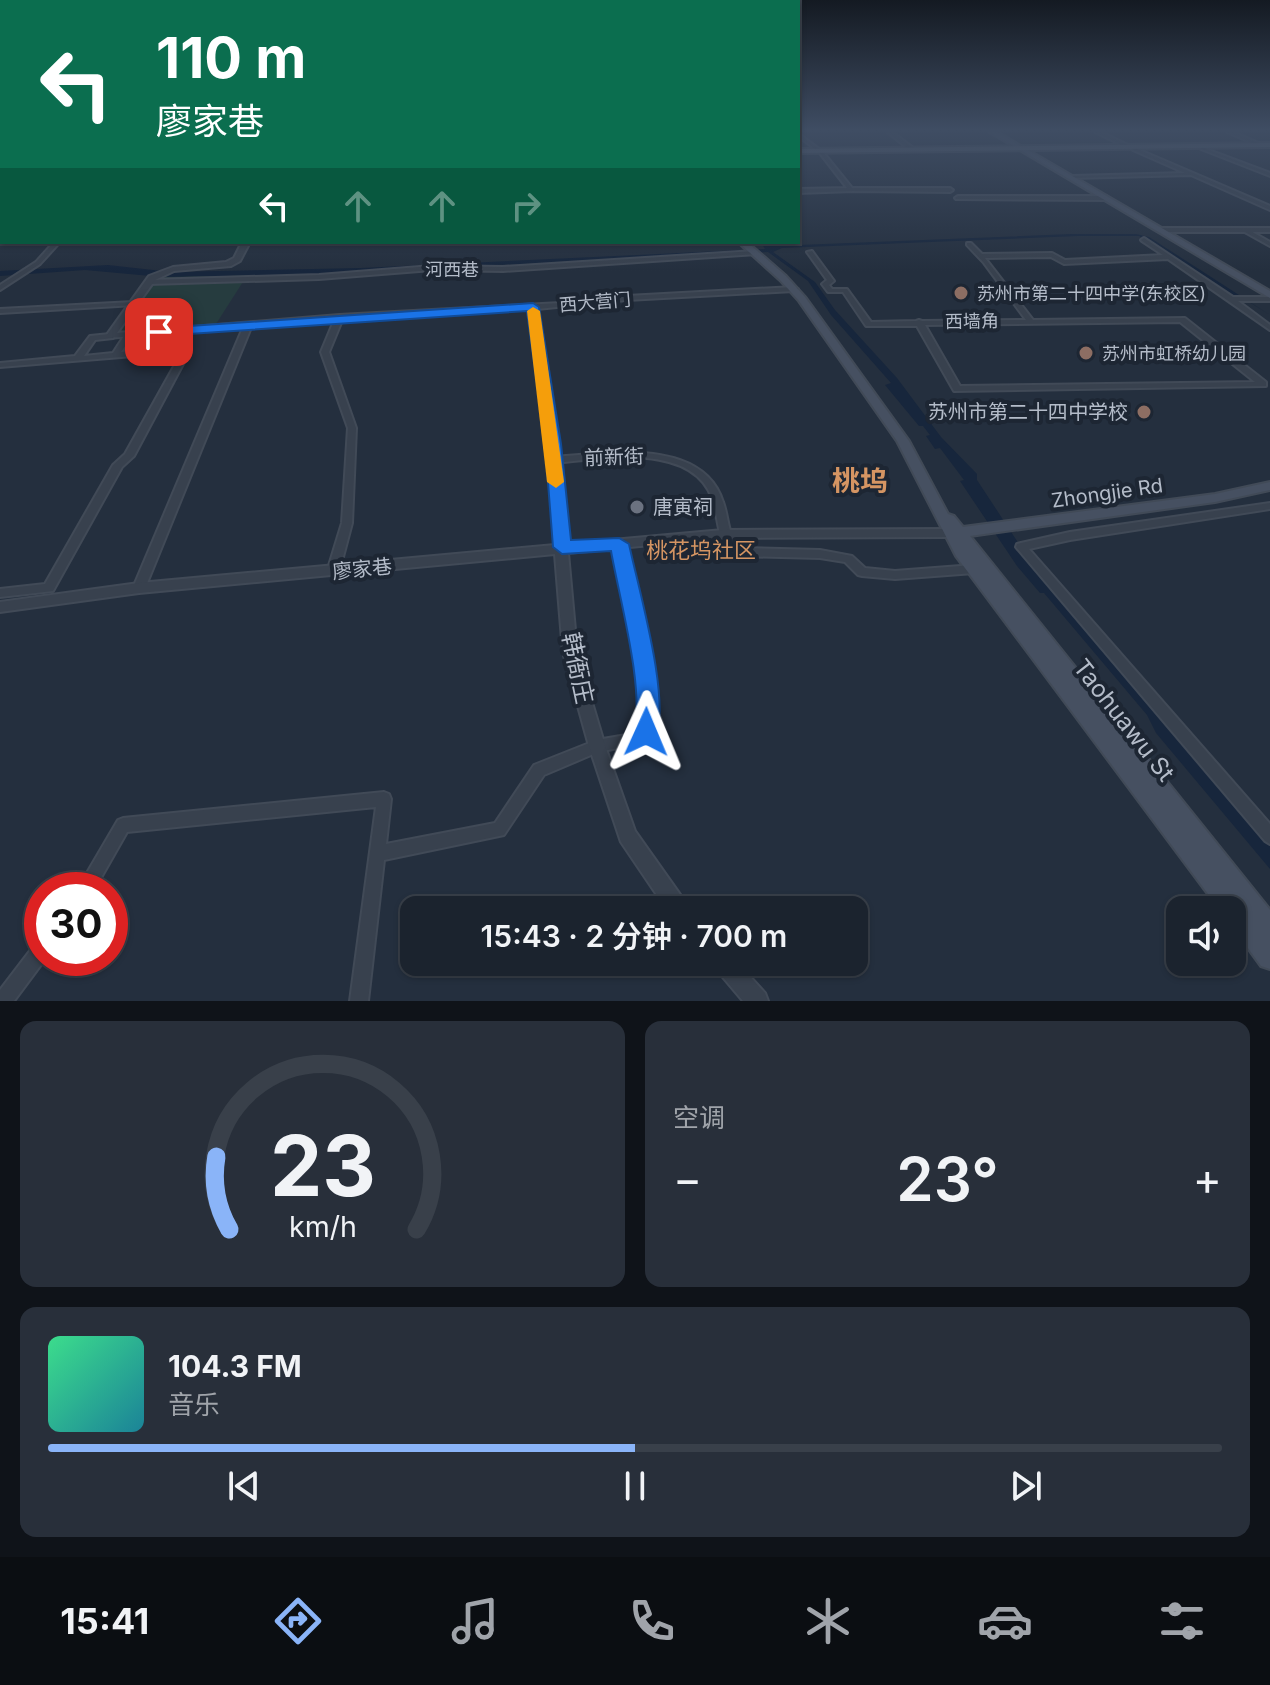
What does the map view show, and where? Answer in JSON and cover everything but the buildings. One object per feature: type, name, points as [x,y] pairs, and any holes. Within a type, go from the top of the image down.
[{"type":"main road","points":[[1073,178],[1270,295]]},
{"type":"main road","name":"Taohuawu St","points":[[744,244],[794,289],[903,441],[943,513],[962,531],[1270,929]]},
{"type":"main road","name":"Zhongjie Rd","points":[[962,531],[1215,498],[1270,486]]},
{"type":"main road","name":"Taohuawu St","points":[[962,531],[974,569],[1270,957]]},
{"type":"street","points":[[840,178],[849,189]]},
{"type":"street","points":[[1202,178],[1270,208]]},
{"type":"street","points":[[800,191],[950,190]]},
{"type":"street","points":[[958,198],[1106,198]]},
{"type":"street","points":[[1161,230],[1270,230]]},
{"type":"street","points":[[1245,230],[1270,244]]},
{"type":"street","points":[[1175,239],[1270,238]]},
{"type":"street","points":[[1144,240],[1233,299],[1270,328]]},
{"type":"street","points":[[3,285],[38,263],[55,244]]},
{"type":"street","points":[[77,359],[93,338],[110,336],[151,280],[165,271],[228,264],[237,259],[245,244]]},
{"type":"street","points":[[969,244],[1030,320]]},
{"type":"street","name":"河西巷","points":[[151,280],[319,277],[432,268],[503,269],[753,252]]},
{"type":"street","name":"西墙角","points":[[810,252],[831,281],[825,284],[830,291],[845,290],[869,324],[1182,320],[1266,384]]},
{"type":"street","points":[[981,256],[1052,255],[1064,262],[1169,257]]},
{"type":"street","name":"西大营门","points":[[110,336],[627,298],[794,289]]},
{"type":"street","points":[[1233,299],[1270,295]]},
{"type":"street","points":[[0,311],[133,304]]},
{"type":"street","name":"韩衙庄","points":[[533,307],[553,460],[570,652],[597,746],[628,836],[669,896]]},
{"type":"street","points":[[333,572],[347,523],[352,428],[325,352],[339,318]]},
{"type":"street","points":[[919,322],[957,389],[1266,384]]},
{"type":"street","points":[[139,588],[248,325]]},
{"type":"street","points":[[115,356],[129,335]]},
{"type":"street","points":[[0,365],[187,349],[129,456],[118,465],[49,588],[0,593]]},
{"type":"street","name":"前新街","points":[[553,460],[646,455],[687,464],[698,471],[714,491],[723,534]]},
{"type":"street","points":[[1270,506],[1070,536],[1021,547],[1270,836]]},
{"type":"street","name":"廖家巷","points":[[0,607],[139,588],[723,534],[962,531]]},
{"type":"street","points":[[723,534],[737,552],[820,554],[848,559],[862,572],[895,575],[974,569]]},
{"type":"street","points":[[377,854],[499,830],[539,770],[597,746],[643,738],[649,721],[641,651],[619,544]]},
{"type":"street","points":[[96,872],[123,825],[384,799],[359,1001]]},
{"type":"street","points":[[3,1001],[24,973]]},
{"type":"street","points":[[735,976],[757,1001]]},
{"type":"green space","points":[[248,274],[216,324],[115,333],[156,277]]},
{"type":"water","points":[[1136,234],[1149,237],[1270,315],[1139,236],[782,248],[773,252],[815,282],[835,310],[897,378],[941,437],[977,474],[977,480],[1042,579],[1270,839],[1270,869],[1156,733],[1147,715],[1044,593],[1040,593],[1017,566],[960,481],[964,480],[940,448],[935,449],[923,426],[919,426],[885,385],[891,383],[831,315],[808,281],[768,252],[591,262],[395,268],[348,274],[162,277],[85,270],[0,276],[0,271],[108,265],[171,272],[361,268],[765,249],[762,244]]},
{"type":"slow traffic","points":[[533,311],[556,482]]},
{"type":"place","name":"苏州市第二十四中学(东校区)","points":[[961,293]]},
{"type":"place","name":"苏州市虹桥幼儿园","points":[[1086,353]]},
{"type":"place","name":"苏州市第二十四中学校","points":[[1144,412]]},
{"type":"place","name":"唐寅祠","points":[[637,507]]},
{"type":"district","name":"桃坞","points":[[860,481]]},
{"type":"district","name":"桃花坞社区","points":[[701,550]]},
{"type":"route","points":[[159,332],[533,307],[553,444],[562,547],[619,544],[645,676],[649,721],[646,732]]}]
